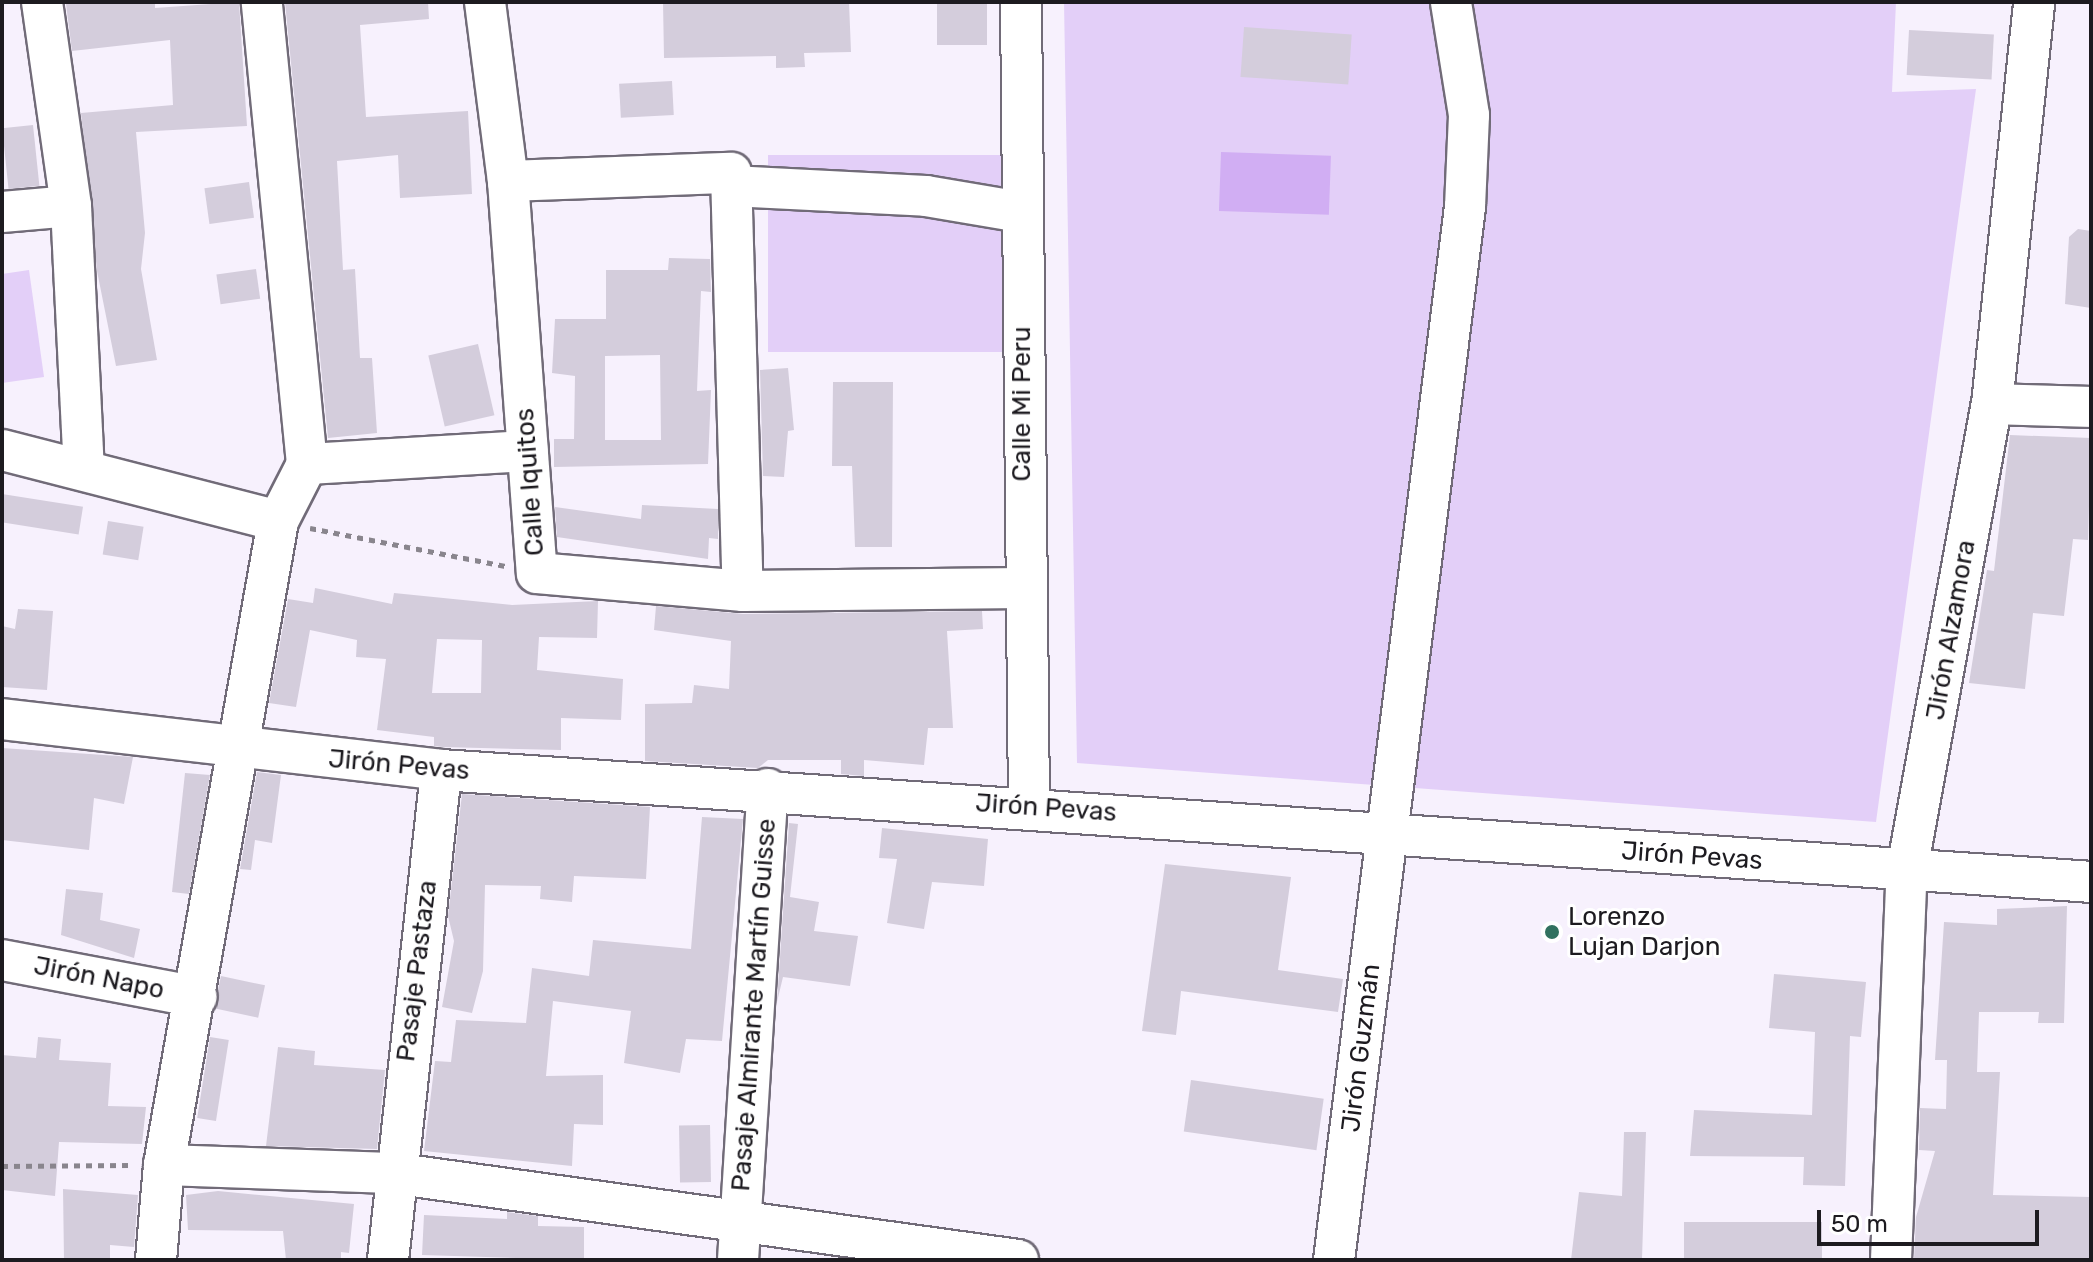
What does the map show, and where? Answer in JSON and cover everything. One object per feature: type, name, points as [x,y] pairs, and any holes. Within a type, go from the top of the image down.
[{"type":"street","points":[[42,2],[71,206],[84,470]]},
{"type":"street","points":[[156,1260],[164,1165],[197,997],[278,521],[307,464],[262,2]]},
{"type":"street","name":"Calle Iquitos","points":[[485,2],[508,181],[537,573],[743,591],[1023,588]]},
{"type":"street","name":"Calle Mi Peru","points":[[1021,2],[1023,588],[1029,805]]},
{"type":"street","name":"Jirón Guzmán","points":[[1334,1260],[1465,207],[1469,115],[1451,2]]},
{"type":"street","name":"Jirón Alzamora","points":[[1891,1260],[1907,870],[1992,404],[2034,2]]},
{"type":"street","points":[[508,181],[731,173],[743,591]]},
{"type":"street","points":[[731,186],[926,196],[1021,212]]},
{"type":"street","points":[[2,212],[71,206]]},
{"type":"street","points":[[1992,404],[2091,407]]},
{"type":"street","points":[[2,450],[278,521]]},
{"type":"street","points":[[307,464],[528,451]]},
{"type":"street","name":"Jirón Pevas","points":[[2,719],[237,750],[441,770],[1029,805],[1388,837],[2091,882]]},
{"type":"street","name":"Pasaje Pastaza","points":[[388,1260],[392,1173],[441,770]]},
{"type":"street","name":"Pasaje Almirante Martín Guisse","points":[[738,1260],[768,789]]},
{"type":"street","name":"Jirón Napo","points":[[2,960],[197,997]]},
{"type":"street","points":[[164,1165],[392,1173],[1018,1260]]},
{"type":"path","points":[[278,521],[537,573]]},
{"type":"path","points":[[2,1166],[164,1165]]},
{"type":"shaded area","points":[[1064,2],[1896,2],[1892,92],[1976,89],[1876,822],[1077,763]]},
{"type":"shaded area","points":[[1221,152],[1331,156],[1329,215],[1219,211]]},
{"type":"shaded area","points":[[768,155],[1006,155],[1006,352],[768,352]]},
{"type":"shaded area","points":[[29,270],[44,377],[2,383],[2,274]]},
{"type":"building","points":[[155,2],[155,8],[239,2],[247,126],[136,132],[145,233],[141,269],[157,360],[116,366],[97,271],[81,113],[173,105],[170,40],[72,51],[66,4]]},
{"type":"building","points":[[285,2],[428,2],[429,19],[360,25],[366,117],[468,111],[472,194],[400,198],[398,155],[337,161],[343,270],[355,269],[360,358],[372,358],[377,433],[328,438]]},
{"type":"building","points":[[663,2],[849,2],[851,52],[804,53],[805,67],[776,68],[776,56],[664,58]]},
{"type":"building","points":[[937,2],[987,2],[987,45],[937,45]]},
{"type":"building","points":[[1244,27],[1352,35],[1348,84],[1241,77]]},
{"type":"building","points":[[1909,30],[1994,34],[1992,79],[1907,75]]},
{"type":"building","points":[[672,81],[674,115],[621,118],[619,84]]},
{"type":"building","points":[[33,125],[39,186],[9,189],[2,128]]},
{"type":"building","points":[[249,182],[254,218],[209,224],[204,188]]},
{"type":"building","points":[[2078,229],[2091,231],[2091,308],[2065,304],[2069,237]]},
{"type":"building","points":[[669,258],[710,259],[711,292],[701,291],[697,391],[711,390],[708,464],[554,467],[554,439],[574,439],[575,376],[552,373],[555,319],[606,319],[606,270],[668,270]],"holes":[[[660,355],[661,440],[605,440],[605,356]]]},
{"type":"building","points":[[256,269],[260,299],[221,304],[216,275]]},
{"type":"building","points":[[478,344],[494,415],[445,427],[428,355]]},
{"type":"building","points":[[788,368],[794,430],[788,431],[784,477],[763,476],[760,370]]},
{"type":"building","points":[[833,382],[893,382],[892,547],[855,547],[852,466],[832,466]]},
{"type":"building","points":[[2010,435],[2091,438],[2088,540],[2073,539],[2064,616],[2033,613],[2025,689],[1969,683],[1987,570],[1994,571]]},
{"type":"building","points":[[2,494],[83,507],[79,534],[2,522]]},
{"type":"building","points":[[642,505],[718,509],[718,539],[709,538],[708,559],[557,537],[555,507],[641,519]]},
{"type":"building","points":[[108,521],[144,527],[138,560],[103,555]]},
{"type":"building","points":[[315,588],[392,604],[394,593],[512,605],[598,601],[597,638],[539,637],[537,670],[623,679],[621,720],[561,718],[561,750],[443,747],[434,746],[434,737],[377,730],[386,659],[356,657],[357,640],[310,630],[296,707],[269,703],[288,599],[313,603]],"holes":[[[437,639],[482,640],[481,693],[432,693]]]},
{"type":"building","points":[[656,606],[743,614],[982,611],[983,629],[947,631],[953,728],[928,728],[924,765],[864,760],[864,776],[841,774],[841,760],[768,760],[758,768],[645,761],[645,704],[692,703],[694,685],[729,689],[731,641],[654,630]]},
{"type":"building","points":[[18,609],[53,611],[47,690],[2,687],[2,626],[15,629]]},
{"type":"building","points":[[2,748],[133,757],[124,804],[94,798],[89,850],[2,840]]},
{"type":"building","points":[[257,772],[281,775],[272,843],[255,840],[251,870],[240,869]]},
{"type":"building","points":[[185,773],[210,775],[189,894],[172,892]]},
{"type":"building","points":[[462,794],[650,807],[646,879],[574,876],[572,902],[540,899],[541,886],[485,885],[483,971],[472,1013],[442,1007],[454,941],[448,916]]},
{"type":"building","points":[[702,817],[743,819],[722,1041],[686,1039],[680,1073],[624,1063],[631,1011],[553,1001],[546,1076],[603,1075],[603,1125],[574,1124],[572,1166],[424,1151],[435,1061],[451,1062],[456,1020],[526,1023],[532,968],[589,976],[593,940],[691,949]]},
{"type":"building","points":[[789,823],[798,824],[790,897],[819,902],[814,931],[858,936],[850,986],[783,977],[777,1002]]},
{"type":"building","points":[[882,828],[988,839],[984,886],[932,882],[924,929],[887,923],[897,859],[879,858]]},
{"type":"building","points":[[1165,864],[1291,877],[1278,970],[1343,979],[1338,1012],[1181,991],[1176,1035],[1142,1031]]},
{"type":"building","points":[[66,889],[103,893],[100,920],[140,929],[134,958],[61,935]]},
{"type":"building","points":[[2067,906],[2064,1023],[2038,1023],[2039,1012],[1979,1012],[1977,1072],[2000,1072],[1993,1195],[2091,1197],[2091,1260],[1914,1260],[1916,1217],[1935,1151],[1919,1150],[1920,1108],[1946,1109],[1947,1060],[1935,1060],[1944,922],[1997,925],[1997,909]]},
{"type":"building","points":[[1774,974],[1866,982],[1861,1037],[1850,1036],[1845,1186],[1803,1185],[1804,1157],[1690,1156],[1694,1110],[1812,1115],[1815,1032],[1769,1028]]},
{"type":"building","points":[[221,976],[265,985],[258,1018],[214,1008]]},
{"type":"building","points":[[38,1037],[61,1039],[59,1060],[111,1063],[108,1106],[146,1107],[142,1144],[59,1142],[55,1196],[2,1190],[2,1055],[36,1058]]},
{"type":"building","points":[[210,1037],[229,1040],[216,1121],[197,1118]]},
{"type":"building","points":[[278,1047],[315,1051],[314,1065],[385,1070],[377,1149],[266,1146]]},
{"type":"building","points":[[1191,1080],[1324,1099],[1316,1150],[1184,1131]]},
{"type":"building","points":[[710,1125],[711,1182],[680,1183],[679,1126]]},
{"type":"building","points":[[1624,1132],[1646,1132],[1642,1259],[1571,1260],[1579,1192],[1622,1196]]},
{"type":"building","points":[[63,1189],[138,1195],[134,1247],[110,1245],[110,1260],[64,1260]]},
{"type":"building","points":[[218,1191],[354,1204],[349,1253],[341,1252],[341,1260],[286,1260],[283,1231],[188,1230],[186,1195]]},
{"type":"building","points":[[507,1212],[538,1216],[538,1226],[584,1227],[584,1260],[422,1255],[424,1215],[507,1219]]},
{"type":"building","points":[[1684,1222],[1822,1222],[1822,1260],[1684,1260]]},
{"type":"place","name":"Lorenzo Lujan Darjon","points":[[1552,932]]}]
